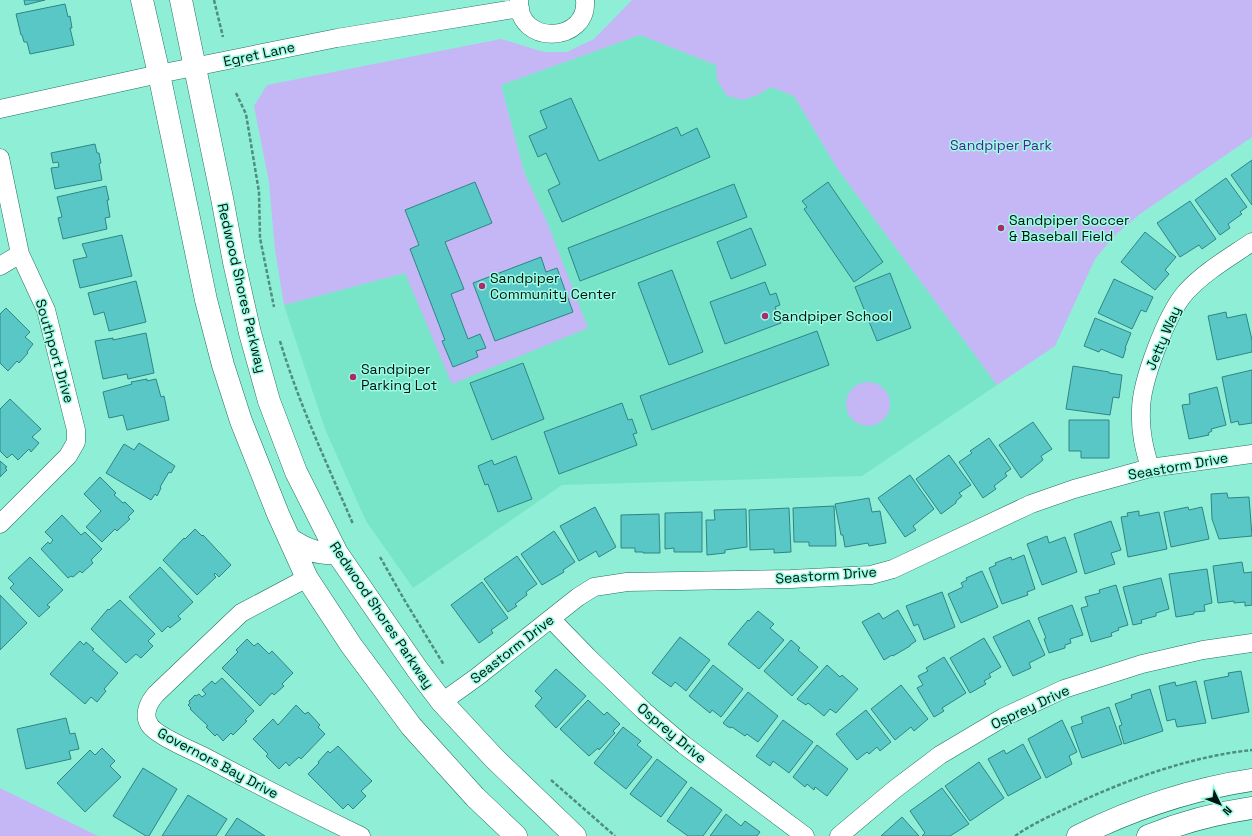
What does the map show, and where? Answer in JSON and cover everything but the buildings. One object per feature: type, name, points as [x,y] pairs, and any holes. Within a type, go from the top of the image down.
[{"type":"main road","points":[[142,0],[159,74],[201,278],[223,365],[241,421],[260,472],[307,578],[351,645],[411,726],[475,797],[516,836]]},
{"type":"main road","name":"Redwood Shores Parkway","points":[[182,0],[250,333],[274,414],[296,472],[337,553],[442,702],[494,758],[575,836]]},
{"type":"main road","points":[[290,539],[305,549],[324,554],[337,553]]},
{"type":"main road","points":[[1078,836],[1111,820],[1176,797],[1212,787],[1252,780]]},
{"type":"main road","points":[[1148,836],[1233,811],[1252,808]]},
{"type":"street","name":"Egret Lane","points":[[0,109],[159,74],[337,38],[519,4],[522,15],[528,24],[537,31],[547,34],[558,34],[568,30],[577,23],[583,14],[585,0]]},
{"type":"street","name":"Southport Drive","points":[[0,158],[3,189],[20,254],[46,310],[76,430],[76,442],[73,449],[54,471],[0,524]]},
{"type":"street","name":"Jetty Way","points":[[1150,468],[1141,436],[1140,409],[1145,384],[1169,317],[1180,298],[1198,281],[1252,242]]},
{"type":"street","points":[[0,266],[20,254]]},
{"type":"street","name":"Seastorm Drive","points":[[442,702],[461,689],[578,597],[594,587],[627,582],[791,579],[871,575],[893,569],[1031,504],[1074,488],[1150,468],[1252,454]]},
{"type":"street","name":"Governors Bay Drive","points":[[307,578],[241,613],[156,694],[148,707],[148,720],[149,724],[154,729],[175,742],[288,801],[361,836]]},
{"type":"street","name":"Osprey Drive","points":[[551,619],[588,657],[650,716],[684,744],[805,836]]},
{"type":"street","name":"Osprey Drive","points":[[839,836],[895,789],[940,755],[1004,717],[1064,689],[1142,664],[1203,650],[1252,643]]},
{"type":"path","points":[[214,0],[223,37]]},
{"type":"path","points":[[236,93],[246,114],[259,192],[260,238],[274,307]]},
{"type":"path","points":[[280,341],[292,376],[327,464],[353,524]]},
{"type":"path","points":[[380,557],[447,671]]},
{"type":"path","points":[[1015,836],[1052,815],[1124,783],[1206,758],[1252,750]]},
{"type":"path","points":[[546,775],[615,836]]},
{"type":"shaded area","name":"Sandpiper School","points":[[640,35],[794,96],[837,168],[997,385],[862,476],[562,485],[413,588],[366,521],[325,429],[284,305],[405,273],[587,328],[547,222],[524,172],[501,85]]},
{"type":"green space","name":"Sandpiper Park","points":[[632,0],[1252,0],[1252,137],[1140,214],[1115,235],[1095,259],[1055,346],[997,385],[837,168],[794,96],[771,87],[758,95],[743,100],[727,96],[717,80],[716,65],[640,35],[501,85],[524,172],[547,222],[588,328],[452,384],[405,273],[284,305],[275,250],[269,182],[254,106],[267,85],[501,39],[544,52],[567,52],[594,39]]},
{"type":"green space","points":[[864,382],[872,382],[877,383],[884,388],[889,395],[889,413],[884,420],[877,425],[864,426],[856,423],[849,416],[846,408],[846,400],[849,392],[856,385]]},
{"type":"green space","points":[[0,788],[98,836],[0,836]]},
{"type":"place","name":"Sandpiper Soccer & Baseball Field","points":[[1001,228]]},
{"type":"place","name":"Sandpiper Community Center","points":[[482,286]]},
{"type":"place","name":"Sandpiper School","points":[[765,316]]},
{"type":"place","name":"Sandpiper Parking Lot","points":[[353,377]]}]
